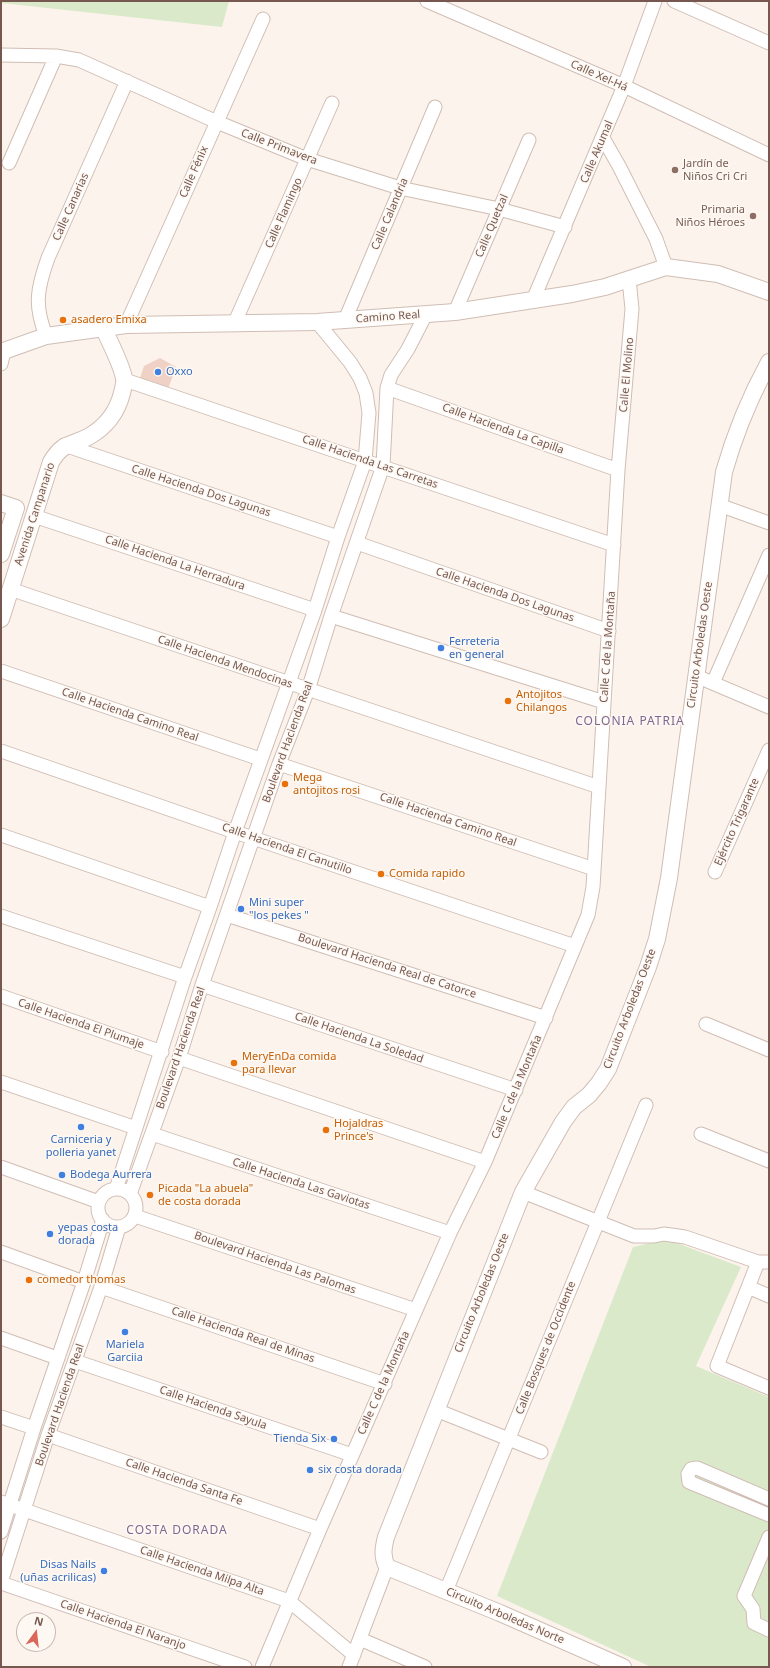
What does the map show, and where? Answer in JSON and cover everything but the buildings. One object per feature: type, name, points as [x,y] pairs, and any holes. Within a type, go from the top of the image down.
[{"type":"street","name":"Calle Xel-Há","points":[[427,1],[624,86],[769,155]]},
{"type":"street","name":"Calle Akumal","points":[[533,300],[603,138],[655,1]]},
{"type":"street","points":[[674,1],[769,43]]},
{"type":"street","name":"Calle Fénix","points":[[126,325],[263,19]]},
{"type":"street","name":"Calle Primavera","points":[[1,55],[56,56],[79,60],[217,122],[307,159],[400,188],[499,209],[565,227]]},
{"type":"street","points":[[9,163],[56,56]]},
{"type":"street","name":"Calle Canarias","points":[[46,336],[38,314],[38,291],[41,277],[48,258],[127,81]]},
{"type":"street","name":"Calle Flamingo","points":[[235,322],[332,103]]},
{"type":"street","name":"Calle Calandria","points":[[345,320],[435,107]]},
{"type":"street","points":[[603,138],[656,238],[666,267]]},
{"type":"street","name":"Calle Quetzal","points":[[455,312],[529,140]]},
{"type":"street","name":"Camino Real","points":[[2,356],[46,336],[126,325],[235,322],[317,322],[455,312],[605,287],[666,267],[718,274],[769,292]]},
{"type":"street","name":"Calle El Molino","points":[[618,470],[632,309],[629,280]]},
{"type":"street","name":"Boulevard Hacienda Real","points":[[130,1194],[179,1058],[202,985],[279,764],[308,690],[331,616],[383,466],[387,388],[391,375],[408,349],[426,314]]},
{"type":"street","name":"Boulevard Hacienda Real","points":[[116,1189],[162,1052],[185,977],[260,759],[289,684],[315,610],[338,537],[366,461],[369,413],[366,394],[360,378],[350,362],[317,322]]},
{"type":"street","points":[[64,446],[98,432],[109,421],[118,404],[125,380],[103,328]]},
{"type":"street","name":"Circuito Arboledas Oeste","points":[[387,1567],[383,1558],[382,1550],[386,1537],[522,1192],[563,1122],[574,1107],[589,1095],[608,1069],[648,967],[657,939],[669,878],[724,472],[742,417],[769,362]]},
{"type":"street","name":"Calle Hacienda Las Carretas","points":[[125,380],[383,466],[614,546]]},
{"type":"street","name":"Calle Hacienda La Capilla","points":[[387,388],[618,470]]},
{"type":"street","name":"Avenida Campanario","points":[[1,619],[51,462],[56,453],[64,446]]},
{"type":"street","name":"Calle Hacienda Dos Lagunas","points":[[64,446],[338,537]]},
{"type":"street","name":"Calle C de la Montaña","points":[[262,1667],[352,1455],[385,1384],[450,1233],[485,1162],[588,915],[593,887],[618,470]]},
{"type":"street","name":"Avenida Campanario","points":[[1,554],[8,505]]},
{"type":"street","points":[[719,505],[769,523]]},
{"type":"street","name":"Calle Hacienda La Herradura","points":[[34,516],[315,610]]},
{"type":"street","name":"Calle Hacienda Dos Lagunas","points":[[357,543],[609,631]]},
{"type":"street","points":[[714,684],[769,554]]},
{"type":"street","name":"Calle Hacienda Mendocinas","points":[[10,590],[599,787]]},
{"type":"street","points":[[331,616],[604,702]]},
{"type":"street","name":"Calle Hacienda Camino Real","points":[[1,671],[260,759]]},
{"type":"street","points":[[696,676],[769,707]]},
{"type":"street","name":"Calle Hacienda El Canutillo","points":[[1,750],[235,832],[575,946]]},
{"type":"street","name":"Ejército Trigarante","points":[[715,872],[769,750]]},
{"type":"street","name":"Calle Hacienda Camino Real","points":[[279,764],[594,870]]},
{"type":"street","points":[[1,835],[210,907]]},
{"type":"street","name":"Boulevard Hacienda Real de Catorce","points":[[227,915],[546,1018]]},
{"type":"street","points":[[1,916],[185,977]]},
{"type":"street","name":"Calle Hacienda La Soledad","points":[[202,985],[516,1090]]},
{"type":"street","name":"Calle Hacienda El Plumaje","points":[[1,996],[162,1052]]},
{"type":"street","points":[[706,1024],[769,1050]]},
{"type":"street","points":[[179,1058],[485,1162]]},
{"type":"street","points":[[1,1082],[136,1128]]},
{"type":"street","name":"Calle Bosques de Occidente","points":[[446,1591],[646,1105]]},
{"type":"street","name":"Calle Hacienda Las Gaviotas","points":[[152,1134],[450,1233]]},
{"type":"street","points":[[701,1134],[769,1161]]},
{"type":"street","points":[[1,1167],[99,1202]]},
{"type":"street","points":[[116,1189],[123,1190],[130,1194],[134,1200],[136,1208],[135,1216],[128,1224],[118,1227],[110,1226],[103,1220],[99,1212],[99,1202],[109,1191],[116,1189]]},
{"type":"street","points":[[522,1192],[634,1236],[654,1236],[664,1234],[684,1237],[763,1262],[748,1287],[717,1366],[769,1388]]},
{"type":"street","name":"Boulevard Hacienda Las Palomas","points":[[135,1216],[416,1310]]},
{"type":"street","name":"Boulevard Hacienda Real","points":[[1,1532],[6,1504],[34,1428],[84,1282],[103,1220]]},
{"type":"street","name":"Boulevard Hacienda Real","points":[[1,1583],[48,1435],[100,1287],[118,1227]]},
{"type":"street","points":[[1,1252],[84,1282]]},
{"type":"street","name":"Calle Hacienda Real de Minas","points":[[100,1287],[385,1384]]},
{"type":"street","points":[[748,1287],[769,1296]]},
{"type":"street","points":[[1,1338],[57,1358]]},
{"type":"street","name":"Calle Hacienda Sayula","points":[[75,1361],[352,1455]]},
{"type":"street","points":[[436,1410],[541,1452]]},
{"type":"street","points":[[1,1417],[34,1428]]},
{"type":"street","name":"Calle Hacienda Santa Fe","points":[[48,1435],[320,1529]]},
{"type":"street","points":[[769,1499],[697,1468],[691,1469],[688,1474],[689,1482],[769,1515]]},
{"type":"street","name":"Calle Hacienda Milpa Alta","points":[[6,1504],[289,1601]]},
{"type":"street","points":[[769,1537],[744,1596],[753,1608],[754,1623],[769,1630]]},
{"type":"street","points":[[289,1601],[351,1661],[387,1567]]},
{"type":"street","name":"Circuito Arboledas Norte","points":[[387,1567],[623,1667]]},
{"type":"street","name":"Calle Hacienda El Naranjo","points":[[1,1583],[245,1667]]},
{"type":"street","points":[[360,1638],[425,1667]]},
{"type":"green space","points":[[1,1],[229,1],[222,27],[1,3]]},
{"type":"green space","points":[[666,1239],[741,1267],[696,1366],[769,1397],[769,1667],[651,1667],[497,1596],[633,1247]]},
{"type":"place","name":"Jardín de Niños Cri Cri","points":[[675,170]]},
{"type":"place","name":"Primaria Niños Héroes","points":[[753,216]]},
{"type":"place","name":"asadero Emixa","points":[[63,320]]},
{"type":"place","name":"Oxxo","points":[[158,372]]},
{"type":"place","name":"Ferreteria en general","points":[[441,648]]},
{"type":"place","name":"Antojitos Chilangos","points":[[508,701]]},
{"type":"place","name":"Mega antojitos rosi","points":[[285,784]]},
{"type":"place","name":"Comida rapido","points":[[381,874]]},
{"type":"place","name":"Mini super \"los pekes \"","points":[[241,909]]},
{"type":"place","name":"MeryEnDa comida para llevar","points":[[234,1063]]},
{"type":"place","name":"Carniceria y polleria yanet","points":[[81,1127]]},
{"type":"place","name":"Hojaldras Prince's","points":[[326,1130]]},
{"type":"place","name":"Bodega Aurrera","points":[[62,1175]]},
{"type":"place","name":"Picada \"La abuela\" de costa dorada","points":[[150,1195]]},
{"type":"place","name":"yepas costa dorada","points":[[50,1234]]},
{"type":"place","name":"comedor thomas","points":[[29,1280]]},
{"type":"place","name":"Mariela Garciia","points":[[125,1332]]},
{"type":"place","name":"Tienda Six","points":[[334,1439]]},
{"type":"place","name":"six costa dorada","points":[[310,1470]]},
{"type":"place","name":"Disas Nails (uñas acrilicas)","points":[[104,1571]]},
{"type":"district","name":"COLONIA PATRIA","points":[[630,722]]},
{"type":"district","name":"COSTA DORADA","points":[[177,1531]]}]
